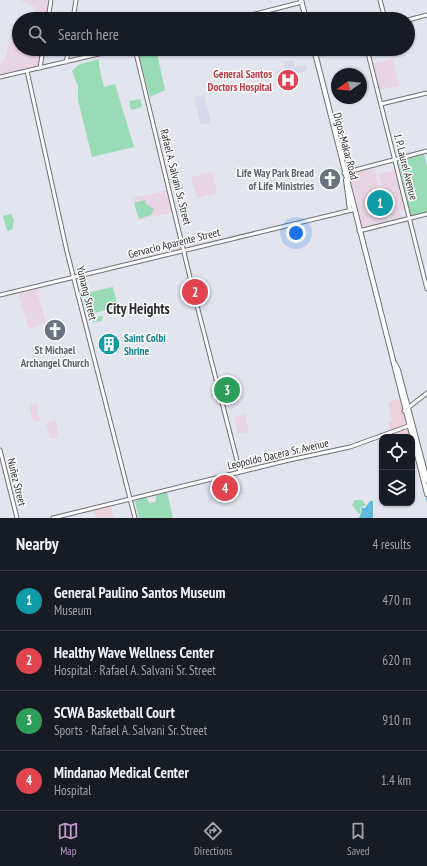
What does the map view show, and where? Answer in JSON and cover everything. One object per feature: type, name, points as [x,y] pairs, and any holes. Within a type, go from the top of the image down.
[{"type":"main road","points":[[49,12],[51,0]]},
{"type":"main road","points":[[74,12],[76,0]]},
{"type":"main road","points":[[381,0],[384,12]]},
{"type":"main road","points":[[261,12],[300,1],[303,12]]},
{"type":"main road","points":[[415,18],[427,15]]},
{"type":"main road","points":[[40,68],[42,56]]},
{"type":"main road","points":[[66,62],[67,56]]},
{"type":"main road","points":[[0,77],[91,56]]},
{"type":"main road","name":"Rafael A. Salvani Sr. Street","points":[[137,56],[240,472]]},
{"type":"main road","name":"Digos-Makar Road","points":[[316,56],[346,172]]},
{"type":"main road","name":"Digos-Makar Road","points":[[316,56],[346,172],[352,210],[361,229],[364,247],[389,344],[409,434]]},
{"type":"main road","name":"J. P. Laurel Avenue","points":[[369,56],[425,274],[427,289]]},
{"type":"main road","name":"Yumang Street","points":[[27,71],[74,277],[135,518]]},
{"type":"main road","points":[[381,104],[427,93]]},
{"type":"main road","points":[[346,172],[427,151]]},
{"type":"main road","name":"Digos-Makar Road","points":[[346,179],[361,229],[364,247]]},
{"type":"main road","name":"Gervacio Aparente Street","points":[[0,295],[352,210]]},
{"type":"main road","points":[[361,229],[427,214]]},
{"type":"main road","name":"Digos-Makar Road","points":[[394,365],[398,370],[413,425],[426,476],[425,481],[427,494]]},
{"type":"main road","name":"Digos-Makar Road","points":[[394,365],[427,487]]},
{"type":"main road","points":[[404,411],[427,393]]},
{"type":"main road","name":"Leopoldo Dacera Sr. Avenue","points":[[53,518],[130,498],[350,447],[413,425]]},
{"type":"main road","name":"Nuñez Street","points":[[0,450],[18,518]]},
{"type":"main road","name":"Digos-Makar Road","points":[[415,454],[421,477],[425,481]]},
{"type":"shaded area","points":[[20,0],[49,0],[47,12],[36,12],[36,8]]},
{"type":"shaded area","points":[[12,29],[12,56],[41,56],[39,67],[0,75],[0,64],[6,56]]},
{"type":"shaded area","points":[[393,59],[400,86],[379,90],[372,64]]},
{"type":"shaded area","name":"General Santos Doctors Hospital","points":[[293,60],[295,67],[305,65],[307,68],[306,71],[295,74],[298,87],[281,91],[276,71],[285,69],[283,62]]},
{"type":"shaded area","points":[[204,95],[211,123],[201,125],[194,97]]},
{"type":"shaded area","points":[[374,168],[388,221],[363,228],[349,173]]},
{"type":"shaded area","points":[[395,170],[405,210],[400,211],[402,218],[391,221],[378,174]]},
{"type":"shaded area","points":[[212,172],[217,193],[197,198],[191,177]]},
{"type":"shaded area","points":[[169,190],[174,212],[138,220],[133,198]]},
{"type":"shaded area","points":[[181,241],[182,249],[169,252],[167,244]]},
{"type":"shaded area","points":[[36,287],[46,323],[29,329],[18,292]]},
{"type":"shaded area","points":[[400,399],[406,426],[391,431],[388,422],[392,421],[388,402]]},
{"type":"shaded area","points":[[36,404],[40,421],[34,423],[29,406]]},
{"type":"shaded area","points":[[245,414],[249,432],[238,434],[234,417]]},
{"type":"shaded area","points":[[56,420],[58,437],[50,439],[46,423]]},
{"type":"shaded area","points":[[407,428],[409,434],[396,434],[396,432]]},
{"type":"shaded area","points":[[239,474],[245,494],[209,503],[204,482]]},
{"type":"shaded area","points":[[111,506],[114,518],[96,518],[93,510]]},
{"type":"green space","points":[[139,56],[158,56],[165,90],[150,97]]},
{"type":"green space","points":[[99,59],[99,66],[104,87],[115,84],[134,147],[92,157],[78,100],[78,86],[72,71],[78,65]]},
{"type":"green space","points":[[140,99],[142,107],[131,110],[129,101]]},
{"type":"green space","points":[[424,154],[427,167],[427,212],[411,216],[398,161]]},
{"type":"green space","points":[[145,200],[146,204],[154,209],[151,215],[139,219],[134,203]]},
{"type":"green space","points":[[11,214],[14,220],[12,229],[7,231],[3,216]]},
{"type":"green space","points":[[113,287],[118,307],[87,315],[82,294]]},
{"type":"green space","points":[[103,316],[102,321],[90,321],[92,317]]},
{"type":"green space","points":[[167,492],[173,518],[139,518],[135,501],[146,497],[149,503],[155,502],[157,495]]},
{"type":"green space","points":[[355,500],[362,500],[366,505],[360,508],[361,512],[359,514],[352,505]]},
{"type":"water","points":[[370,501],[373,501],[373,518],[359,518],[362,511],[361,508],[365,508]]},
{"type":"waterway","points":[[425,494],[427,501]]},
{"type":"place","name":"General Santos Doctors Hospital","points":[[288,80]]},
{"type":"place","name":"Life Way Park Bread of Life Ministries","points":[[330,179]]},
{"type":"place","name":"General Paulino Santos Museum","points":[[380,203]]},
{"type":"place","name":"Healthy Wave Wellness Center","points":[[195,292]]},
{"type":"place","name":"St Michael Archangel Church","points":[[55,330]]},
{"type":"place","name":"Saint Colbi Shrine","points":[[109,344]]},
{"type":"place","name":"SCWA Basketball Court","points":[[227,390]]},
{"type":"place","name":"Mindanao Medical Center","points":[[225,488]]},
{"type":"district","name":"City Heights","points":[[138,309]]}]
